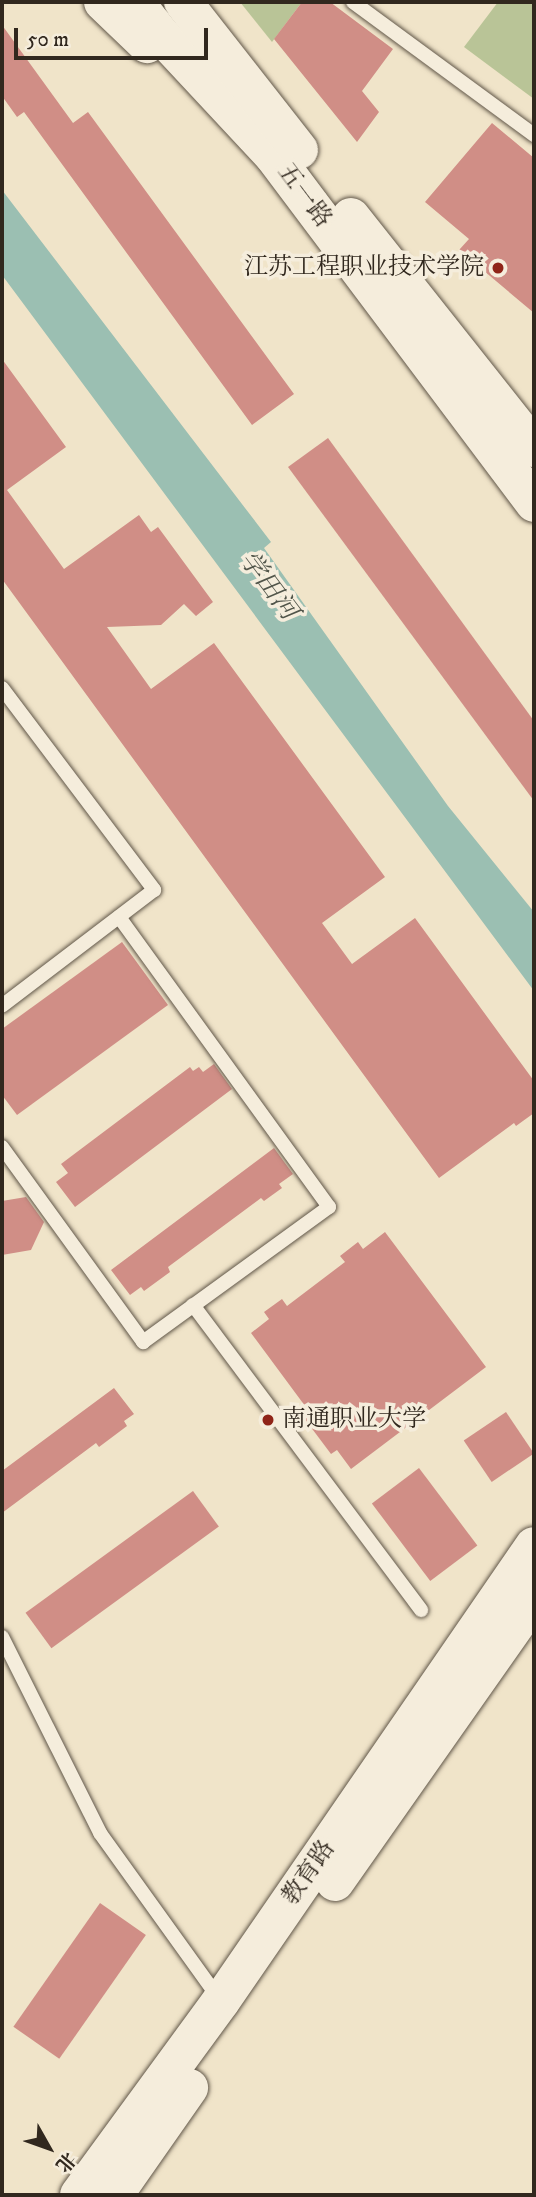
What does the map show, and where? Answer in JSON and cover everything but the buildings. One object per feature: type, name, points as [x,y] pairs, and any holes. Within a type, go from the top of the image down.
[{"type":"street","points":[[103,2],[273,155]]},
{"type":"street","name":"五一路","points":[[135,2],[160,35],[273,155],[534,503]]},
{"type":"street","name":"五一路","points":[[184,2],[534,448]]},
{"type":"street","name":"教育路","points":[[79,2195],[221,2001],[534,1546]]},
{"type":"street","name":"教育路","points":[[114,2195],[534,1599]]},
{"type":"lane","points":[[353,2],[534,135]]},
{"type":"lane","points":[[2,688],[154,890],[2,1006]]},
{"type":"lane","points":[[2,1147],[142,1342],[329,1207],[119,917]]},
{"type":"lane","points":[[193,1305],[421,1610]]},
{"type":"lane","points":[[2,1636],[100,1833],[221,2001]]},
{"type":"green space","points":[[240,2],[302,2],[272,42]]},
{"type":"green space","points":[[498,2],[534,2],[534,99],[464,47]]},
{"type":"water","name":"学田河","points":[[2,190],[271,542],[264,548],[448,806],[534,912],[534,991],[2,275]]},
{"type":"place","name":"江苏工程职业技术学院","points":[[498,268]]},
{"type":"place","name":"南通职业大学","points":[[268,1420]]}]
